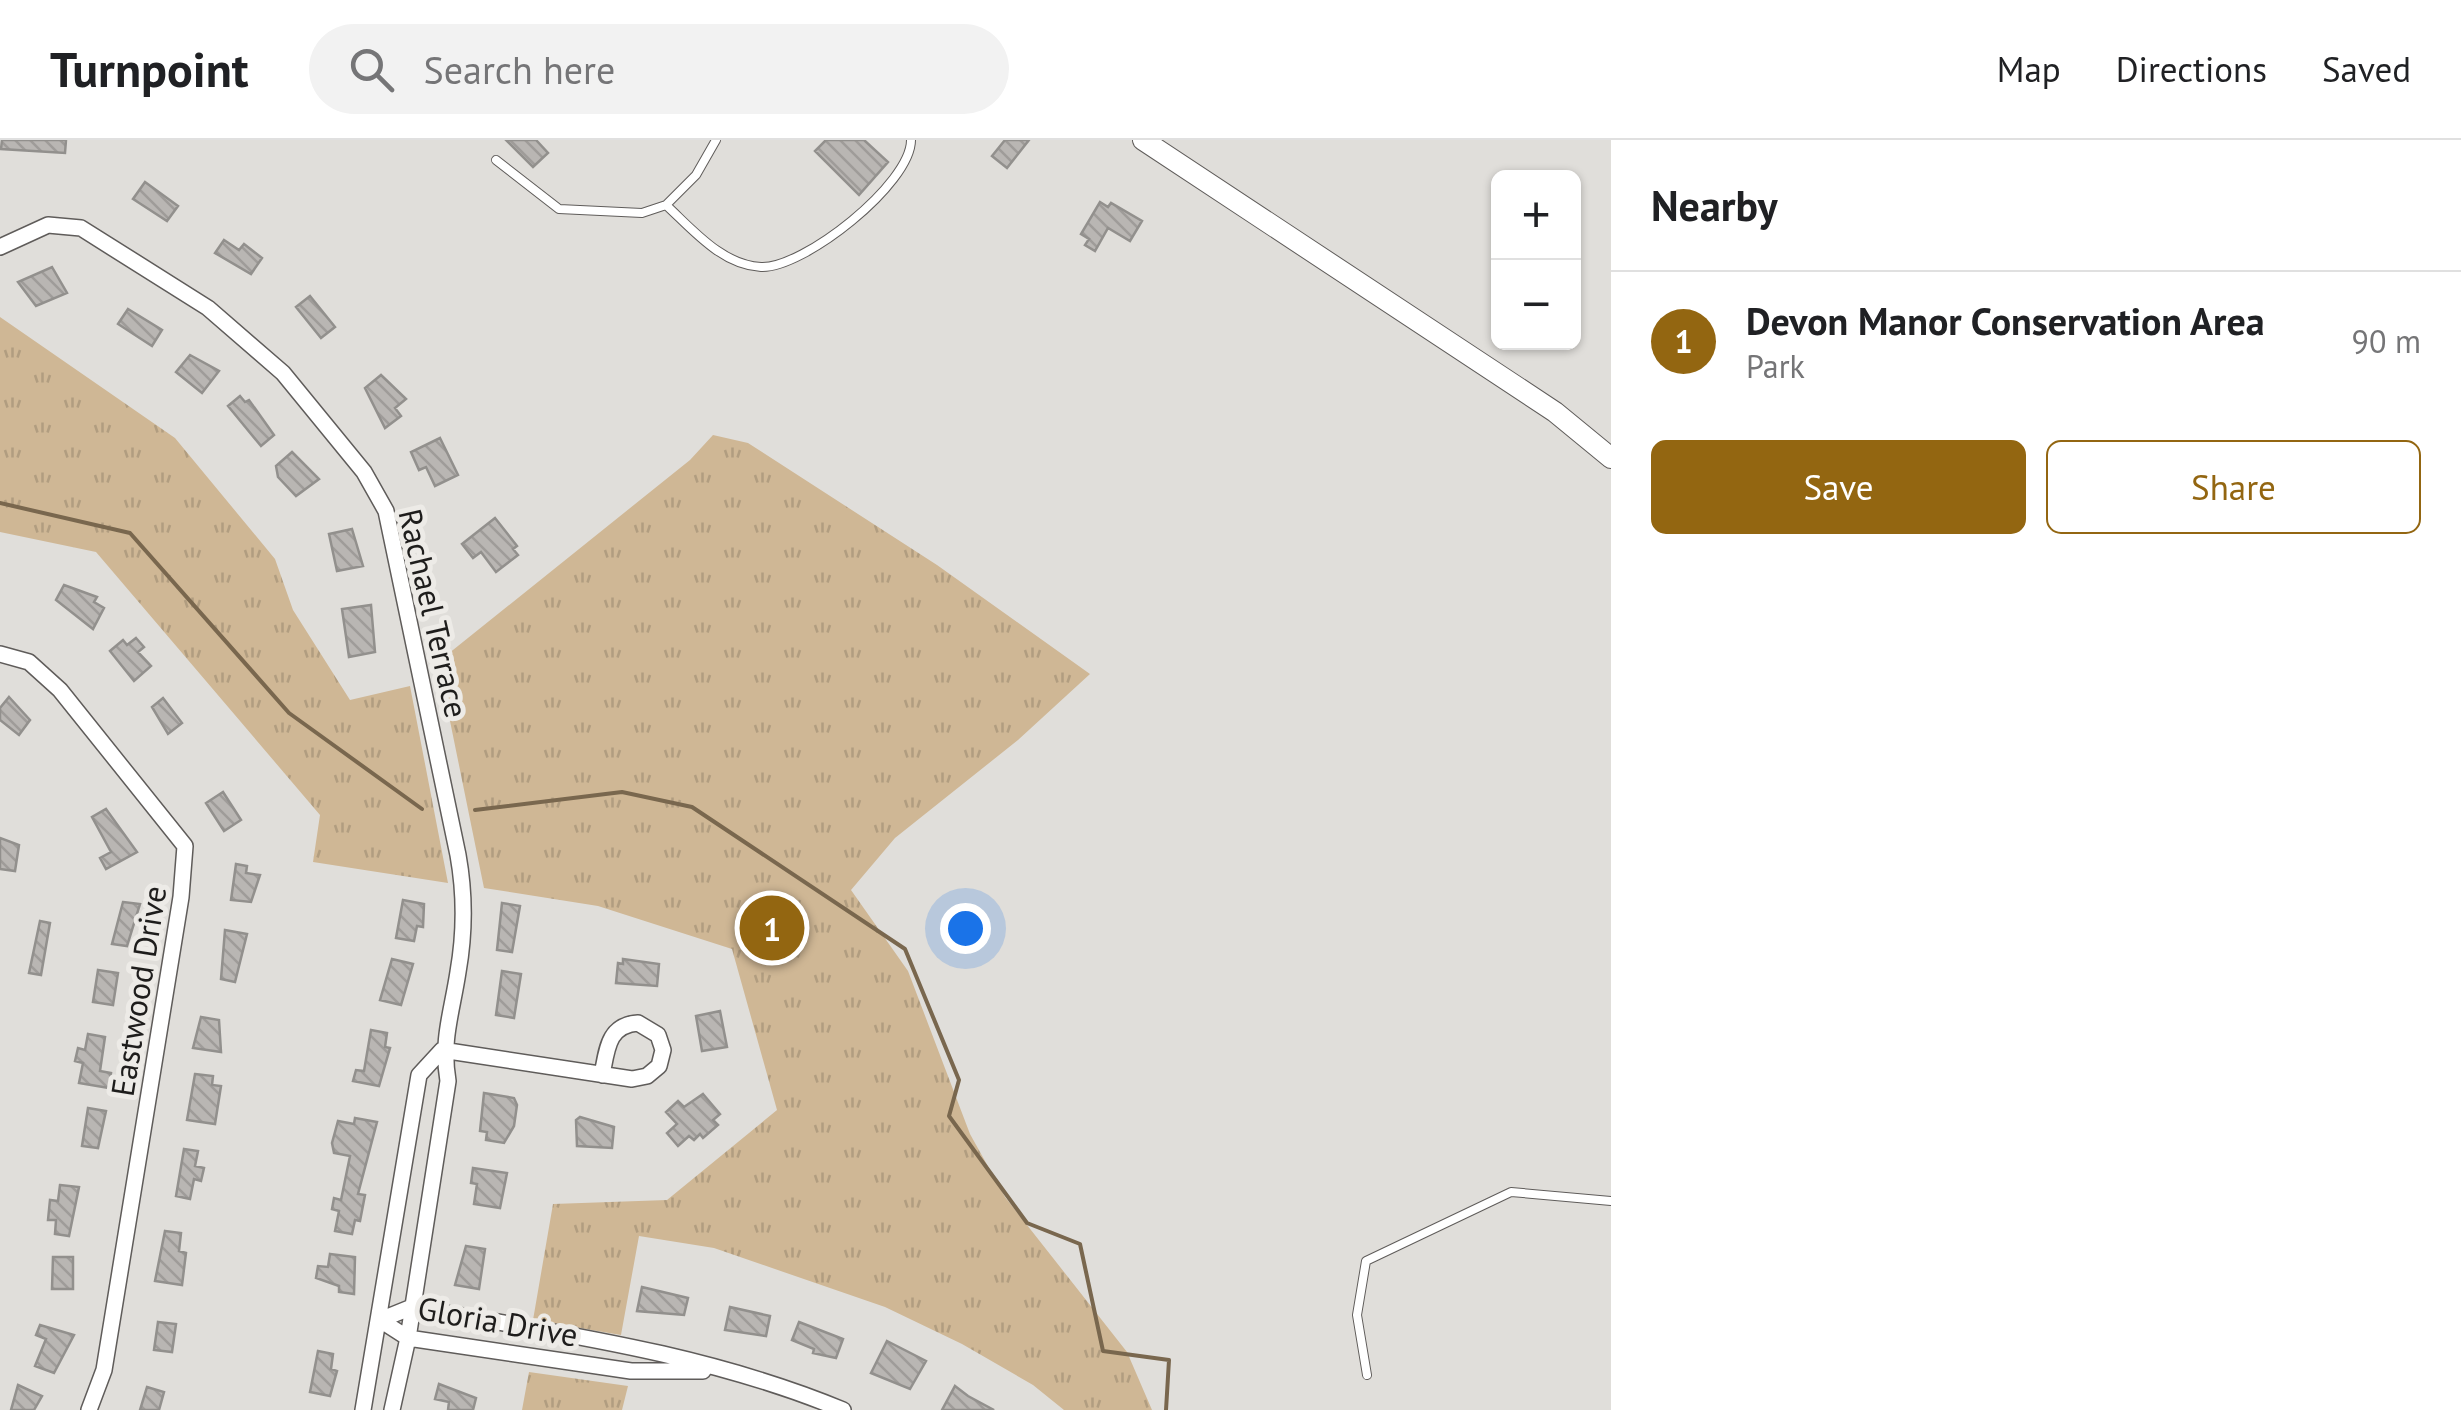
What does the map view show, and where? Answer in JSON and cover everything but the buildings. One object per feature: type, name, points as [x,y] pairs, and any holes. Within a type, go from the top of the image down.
[{"type":"main road","points":[[1143,140],[1555,412],[1611,458]]},
{"type":"street","name":"Rachael Terrace","points":[[0,247],[48,225],[81,228],[208,308],[282,373],[354,458],[380,497],[399,561],[464,885],[462,949],[442,1050],[448,1080],[408,1338],[392,1410]]},
{"type":"street","name":"Eastwood Drive","points":[[0,654],[29,662],[60,690],[185,846],[181,897],[104,1370],[88,1410]]},
{"type":"street","points":[[442,1050],[602,1074],[637,1079],[652,1074],[662,1056],[658,1035],[638,1023],[620,1027],[608,1042],[602,1074]]},
{"type":"street","name":"Rachael Terrace","points":[[363,1410],[419,1075],[442,1050]]},
{"type":"street","name":"Gloria Drive","points":[[380,1320],[412,1307],[629,1345],[727,1371],[843,1410]]},
{"type":"street","name":"Gloria Drive","points":[[380,1320],[408,1338],[631,1371],[727,1371]]},
{"type":"lane","points":[[496,160],[559,208],[642,212],[666,205],[696,175],[716,140]]},
{"type":"lane","points":[[666,205],[717,252],[758,267],[788,265],[829,238],[895,180],[911,140]]},
{"type":"lane","points":[[1367,1375],[1358,1315],[1366,1261],[1511,1192],[1611,1201]]},
{"type":"green space","points":[[0,317],[175,438],[275,559],[293,610],[350,700],[410,686],[448,883],[313,862],[320,815],[96,552],[0,532]]},
{"type":"green space","points":[[713,435],[748,443],[937,565],[1090,674],[1018,740],[895,838],[851,890],[908,971],[970,1134],[1005,1197],[1127,1352],[1152,1410],[1064,1410],[1033,1385],[962,1344],[885,1307],[714,1248],[639,1236],[621,1335],[533,1320],[553,1204],[667,1200],[777,1110],[732,949],[598,906],[484,888],[438,662],[690,460]]},
{"type":"green space","points":[[529,1372],[628,1386],[622,1410],[522,1410]]},
{"type":"waterway","points":[[0,503],[130,533],[289,713],[422,809]]},
{"type":"waterway","points":[[475,810],[622,792],[692,807],[905,949],[959,1080],[949,1116],[1027,1223],[1080,1244],[1103,1351],[1169,1360],[1166,1410]]},
{"type":"place","name":"Devon Manor Conservation Area","points":[[772,928]]}]
